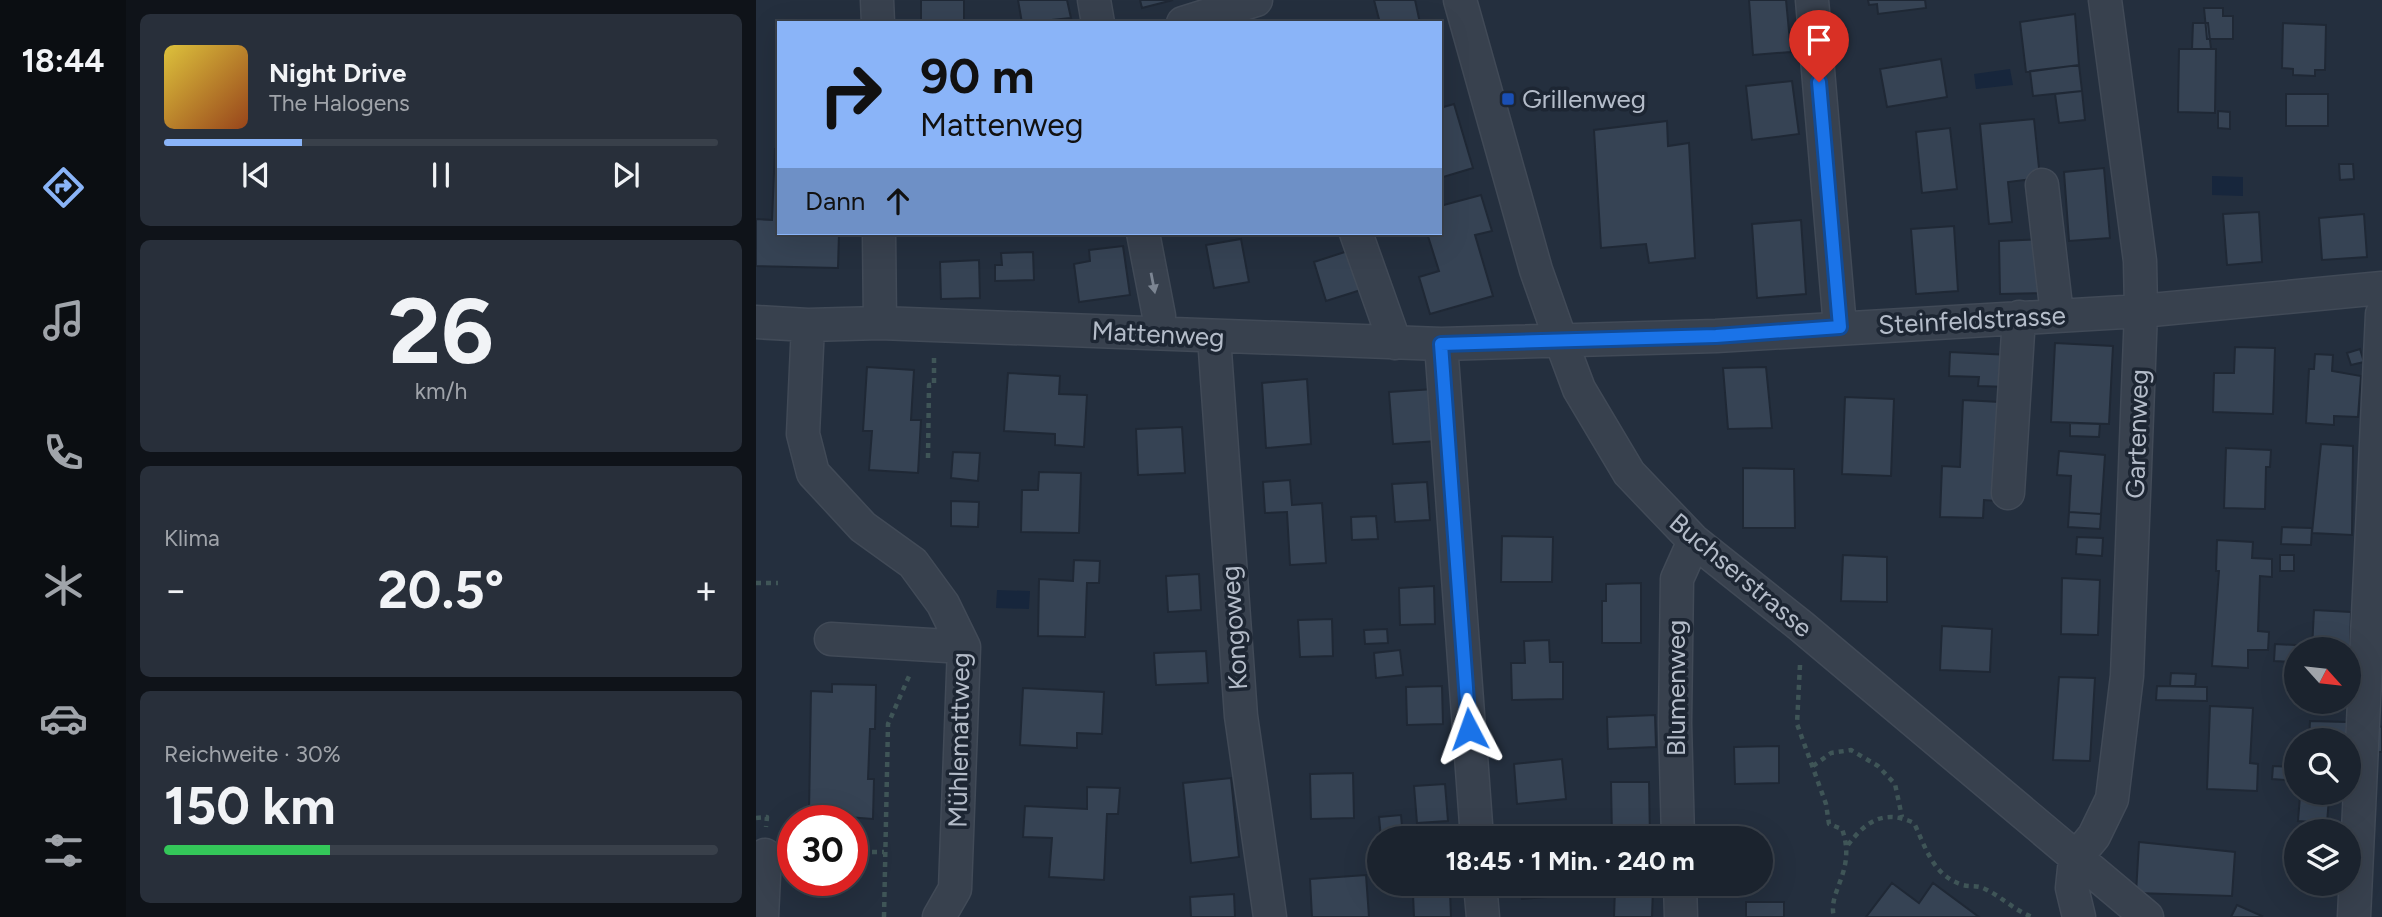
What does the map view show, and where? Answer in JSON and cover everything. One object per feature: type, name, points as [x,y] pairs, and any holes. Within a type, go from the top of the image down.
[{"type":"street","points":[[877,0],[878,21]]},
{"type":"street","points":[[1094,0],[1098,21]]},
{"type":"street","points":[[1190,21],[1256,0]]},
{"type":"street","name":"Buchserstrasse","points":[[1460,0],[1536,270],[1578,389],[1629,473],[1694,541],[1801,626],[2147,917]]},
{"type":"street","points":[[1812,0],[1840,327]]},
{"type":"street","name":"Gartenweg","points":[[2075,859],[2094,836],[2112,799],[2127,676],[2141,311],[2140,261],[2105,0]]},
{"type":"street","points":[[2042,185],[2057,315]]},
{"type":"street","points":[[879,235],[880,323]]},
{"type":"street","points":[[1143,235],[1159,316],[1158,333]]},
{"type":"street","points":[[1357,235],[1395,343]]},
{"type":"street","name":"Steinfeldstrasse","points":[[1561,341],[2141,311],[2382,288]]},
{"type":"street","points":[[2354,917],[2382,314]]},
{"type":"street","points":[[2008,493],[2019,317]]},
{"type":"street","name":"Mattenweg","points":[[756,322],[808,325],[880,323],[1395,343],[1561,341]]},
{"type":"street","name":"Mühlemattweg","points":[[808,325],[803,434],[813,473],[863,527],[913,563],[943,604],[964,647],[955,889],[939,917]]},
{"type":"street","name":"Kongoweg","points":[[1214,337],[1241,716],[1270,917]]},
{"type":"street","points":[[1441,344],[1476,826]]},
{"type":"street","name":"Blumenweg","points":[[1678,826],[1675,723],[1677,579],[1694,541]]},
{"type":"street","points":[[831,639],[964,647]]},
{"type":"street","points":[[762,917],[765,855]]},
{"type":"street","points":[[2075,859],[2073,888],[2079,917]]},
{"type":"street","points":[[1481,896],[1483,917]]},
{"type":"street","points":[[1680,896],[1681,917]]},
{"type":"path","points":[[928,458],[929,385],[934,385],[935,325]]},
{"type":"path","points":[[756,583],[778,583]]},
{"type":"path","points":[[1801,626],[1797,724],[1826,804],[1829,824],[1842,829],[1848,845],[1846,870],[1832,910],[1834,917]]},
{"type":"path","points":[[884,917],[888,724],[911,674],[919,668]]},
{"type":"path","points":[[1813,766],[1831,753],[1851,750],[1878,766],[1895,784],[1902,817]]},
{"type":"path","points":[[1848,845],[1863,826],[1879,817],[1902,817],[1914,823],[1933,865],[1945,876],[1963,885],[1981,887],[2018,912],[2032,917]]},
{"type":"path","points":[[868,852],[884,852]]},
{"type":"water","points":[[2010,69],[2013,85],[1976,89],[1974,74]]},
{"type":"water","points":[[2212,176],[2243,177],[2243,196],[2212,195]]},
{"type":"water","points":[[997,590],[1030,591],[1029,609],[996,608]]},
{"type":"building","points":[[921,0],[964,0],[964,21],[921,21]]},
{"type":"building","points":[[1018,0],[1067,0],[1071,18],[1022,21]]},
{"type":"building","points":[[1140,0],[1173,0],[1142,8]]},
{"type":"building","points":[[1374,0],[1415,0],[1420,21],[1379,21]]},
{"type":"building","points":[[1749,0],[1786,0],[1791,52],[1753,55]]},
{"type":"building","points":[[1868,0],[1925,0],[1926,8],[1878,14],[1877,4],[1869,5]]},
{"type":"building","points":[[2204,8],[2223,8],[2223,16],[2233,16],[2233,39],[2207,39]]},
{"type":"building","points":[[2075,14],[2079,65],[2026,72],[2020,22]]},
{"type":"building","points":[[2193,23],[2208,23],[2211,49],[2192,49]]},
{"type":"building","points":[[2283,23],[2326,25],[2325,70],[2315,70],[2315,76],[2293,75],[2293,69],[2282,68]]},
{"type":"building","points":[[2179,49],[2216,49],[2215,113],[2178,112]]},
{"type":"building","points":[[1941,59],[1947,97],[1887,107],[1880,69]]},
{"type":"building","points":[[2079,65],[2082,91],[2033,96],[2030,71]]},
{"type":"building","points":[[1792,81],[1799,134],[1752,140],[1746,86]]},
{"type":"building","points":[[2082,91],[2085,120],[2059,123],[2055,94]]},
{"type":"building","points":[[2286,94],[2328,94],[2328,126],[2286,126]]},
{"type":"building","points":[[1454,104],[1473,168],[1442,177],[1442,107]]},
{"type":"building","points":[[2218,111],[2230,112],[2230,129],[2218,128]]},
{"type":"building","points":[[2034,119],[2040,178],[2008,182],[2012,222],[1989,224],[1980,124]]},
{"type":"building","points":[[1667,121],[1668,146],[1689,143],[1695,258],[1649,263],[1646,244],[1601,248],[1594,130]]},
{"type":"building","points":[[1950,128],[1957,189],[1922,193],[1916,132]]},
{"type":"building","points":[[777,149],[777,235],[839,235],[838,268],[756,266],[756,219],[772,220]]},
{"type":"building","points":[[2339,164],[2353,164],[2354,179],[2340,180]]},
{"type":"building","points":[[2104,168],[2110,238],[2069,241],[2064,172]]},
{"type":"building","points":[[1481,195],[1492,231],[1475,235],[1493,296],[1430,314],[1419,277],[1439,271],[1428,235],[1442,235],[1442,205]]},
{"type":"building","points":[[2259,212],[2262,262],[2227,265],[2223,214]]},
{"type":"building","points":[[2364,214],[2367,257],[2322,260],[2319,218]]},
{"type":"building","points":[[1801,220],[1806,294],[1757,298],[1752,224]]},
{"type":"building","points":[[1954,226],[1958,291],[1916,294],[1911,229]]},
{"type":"building","points":[[1241,239],[1249,282],[1214,288],[1206,245]]},
{"type":"building","points":[[2044,239],[2046,293],[2000,294],[1999,241]]},
{"type":"building","points":[[1123,246],[1130,295],[1079,302],[1074,264],[1090,261],[1089,250]]},
{"type":"building","points":[[1351,250],[1364,289],[1326,301],[1314,262]]},
{"type":"building","points":[[1033,252],[1034,280],[995,281],[995,265],[1002,265],[1001,253]]},
{"type":"building","points":[[979,260],[980,298],[941,299],[940,262]]},
{"type":"building","points":[[2055,343],[2113,346],[2109,424],[2051,422]]},
{"type":"building","points":[[2235,347],[2275,348],[2273,414],[2213,412],[2214,373],[2234,373]]},
{"type":"building","points":[[2360,349],[2364,362],[2351,365],[2347,353]]},
{"type":"building","points":[[1950,352],[2010,355],[2009,387],[1978,386],[1979,377],[1949,376]]},
{"type":"building","points":[[2315,354],[2333,355],[2332,371],[2361,376],[2358,417],[2334,416],[2334,425],[2306,423],[2309,369],[2314,369]]},
{"type":"building","points":[[867,367],[914,370],[911,420],[921,420],[918,473],[869,470],[872,431],[863,431]]},
{"type":"building","points":[[1766,367],[1772,428],[1728,429],[1723,368]]},
{"type":"building","points":[[1008,373],[1060,376],[1059,394],[1087,395],[1084,447],[1055,445],[1055,434],[1004,431]]},
{"type":"building","points":[[1307,379],[1311,444],[1266,448],[1262,383]]},
{"type":"building","points":[[1434,389],[1438,441],[1393,444],[1389,392]]},
{"type":"building","points":[[1845,397],[1894,399],[1891,476],[1842,474]]},
{"type":"building","points":[[1963,400],[2000,402],[1997,501],[1984,500],[1983,518],[1940,517],[1942,466],[1960,467]]},
{"type":"building","points":[[2070,423],[2100,424],[2099,437],[2070,436]]},
{"type":"building","points":[[1182,427],[1185,473],[1138,475],[1136,429]]},
{"type":"building","points":[[2321,444],[2353,446],[2352,535],[2312,533]]},
{"type":"building","points":[[2226,448],[2271,450],[2270,467],[2266,467],[2265,509],[2224,508]]},
{"type":"building","points":[[2059,451],[2105,455],[2101,514],[2069,512],[2071,476],[2057,475]]},
{"type":"building","points":[[953,452],[980,453],[978,481],[951,478]]},
{"type":"building","points":[[1743,468],[1794,469],[1795,528],[1743,528]]},
{"type":"building","points":[[1039,472],[1081,473],[1079,533],[1021,532],[1022,490],[1038,490]]},
{"type":"building","points":[[1290,480],[1292,505],[1322,503],[1326,563],[1290,565],[1287,512],[1265,513],[1263,482]]},
{"type":"building","points":[[1427,482],[1430,520],[1395,522],[1392,484]]},
{"type":"building","points":[[951,501],[979,502],[978,527],[951,526]]},
{"type":"building","points":[[2069,512],[2101,514],[2100,529],[2068,527]]},
{"type":"building","points":[[1376,516],[1378,539],[1352,540],[1351,517]]},
{"type":"building","points":[[2282,527],[2312,528],[2311,545],[2281,544]]},
{"type":"building","points":[[1502,536],[1553,537],[1552,582],[1501,582]]},
{"type":"building","points":[[2077,537],[2103,538],[2102,556],[2076,554]]},
{"type":"building","points":[[2217,540],[2253,542],[2252,558],[2272,559],[2272,577],[2260,576],[2258,631],[2269,632],[2268,650],[2248,650],[2248,668],[2212,666],[2219,571],[2216,571]]},
{"type":"building","points":[[1843,555],[1887,557],[1887,602],[1841,601]]},
{"type":"building","points":[[2280,555],[2294,555],[2294,571],[2280,571]]},
{"type":"building","points":[[1074,560],[1100,561],[1099,583],[1087,583],[1085,637],[1038,636],[1039,579],[1073,581]]},
{"type":"building","points":[[1199,574],[1201,610],[1168,612],[1166,576]]},
{"type":"building","points":[[2062,578],[2100,580],[2098,635],[2061,634]]},
{"type":"building","points":[[1641,583],[1641,643],[1602,643],[1602,601],[1606,601],[1606,584]]},
{"type":"building","points":[[1434,586],[1435,624],[1400,625],[1399,588]]},
{"type":"building","points":[[2314,610],[2351,612],[2350,637],[2313,637]]},
{"type":"building","points":[[1332,619],[1333,656],[1300,657],[1298,620]]},
{"type":"building","points":[[1942,626],[1992,629],[1990,672],[1940,670]]},
{"type":"building","points":[[1387,629],[1388,643],[1365,644],[1364,630]]},
{"type":"building","points":[[1549,640],[1550,662],[1563,662],[1563,699],[1512,700],[1511,663],[1525,663],[1524,641]]},
{"type":"building","points":[[2275,644],[2284,644],[2284,661],[2274,661]]},
{"type":"building","points":[[1400,650],[1403,675],[1376,678],[1374,653]]},
{"type":"building","points":[[1206,651],[1208,683],[1156,685],[1154,653]]},
{"type":"building","points":[[2171,673],[2196,674],[2195,686],[2170,686]]},
{"type":"building","points":[[2059,677],[2095,678],[2090,761],[2053,760]]},
{"type":"building","points":[[832,684],[876,685],[875,729],[870,729],[868,779],[874,779],[873,819],[868,819],[868,805],[809,805],[811,691],[832,692]]},
{"type":"building","points":[[1442,686],[1443,724],[1407,725],[1406,687]]},
{"type":"building","points":[[2157,686],[2207,687],[2207,701],[2156,700]]},
{"type":"building","points":[[1023,688],[1104,692],[1102,734],[1077,733],[1077,748],[1020,745]]},
{"type":"building","points":[[2210,706],[2253,708],[2250,763],[2258,764],[2257,791],[2207,789]]},
{"type":"building","points":[[1655,715],[1656,747],[1608,749],[1607,717]]},
{"type":"building","points":[[2310,721],[2347,722],[2347,728],[2310,728]]},
{"type":"building","points":[[2378,726],[2382,727],[2382,752],[2377,752]]},
{"type":"building","points":[[1779,746],[1779,783],[1735,784],[1734,747]]},
{"type":"building","points":[[1562,759],[1566,799],[1517,804],[1514,764]]},
{"type":"building","points":[[2273,766],[2284,766],[2284,780],[2272,779]]},
{"type":"building","points":[[1353,773],[1354,818],[1311,819],[1310,774]]},
{"type":"building","points":[[1231,778],[1239,857],[1191,863],[1183,783]]},
{"type":"building","points":[[1611,782],[1649,782],[1650,826],[1612,826]]},
{"type":"building","points":[[1445,784],[1448,821],[1417,823],[1414,786]]},
{"type":"building","points":[[1087,787],[1120,788],[1118,814],[1107,814],[1104,880],[1049,877],[1052,838],[1023,837],[1025,806],[1087,809]]},
{"type":"building","points":[[2299,805],[2328,805],[2327,819],[2298,819]]},
{"type":"building","points":[[1401,815],[1402,826],[1380,826],[1379,817]]},
{"type":"building","points":[[2139,842],[2235,852],[2232,896],[2136,893]]},
{"type":"building","points":[[1366,875],[1369,917],[1312,917],[1310,879]]},
{"type":"building","points":[[1892,883],[1919,903],[1933,883],[1979,917],[1866,917]]},
{"type":"building","points":[[1234,894],[1235,917],[1191,917],[1190,897]]},
{"type":"building","points":[[1413,896],[1450,896],[1451,917],[1414,917]]},
{"type":"building","points":[[1522,896],[1559,896],[1522,899]]},
{"type":"building","points":[[1615,896],[1653,896],[1652,917],[1614,917]]},
{"type":"building","points":[[1746,902],[1784,902],[1784,917],[1746,917]]},
{"type":"building","points":[[2237,905],[2262,916],[2231,917]]},
{"type":"place","name":"Grillenweg","points":[[1508,99]]},
{"type":"route","points":[[1469,729],[1441,344],[1716,336],[1840,327],[1819,82]]}]
